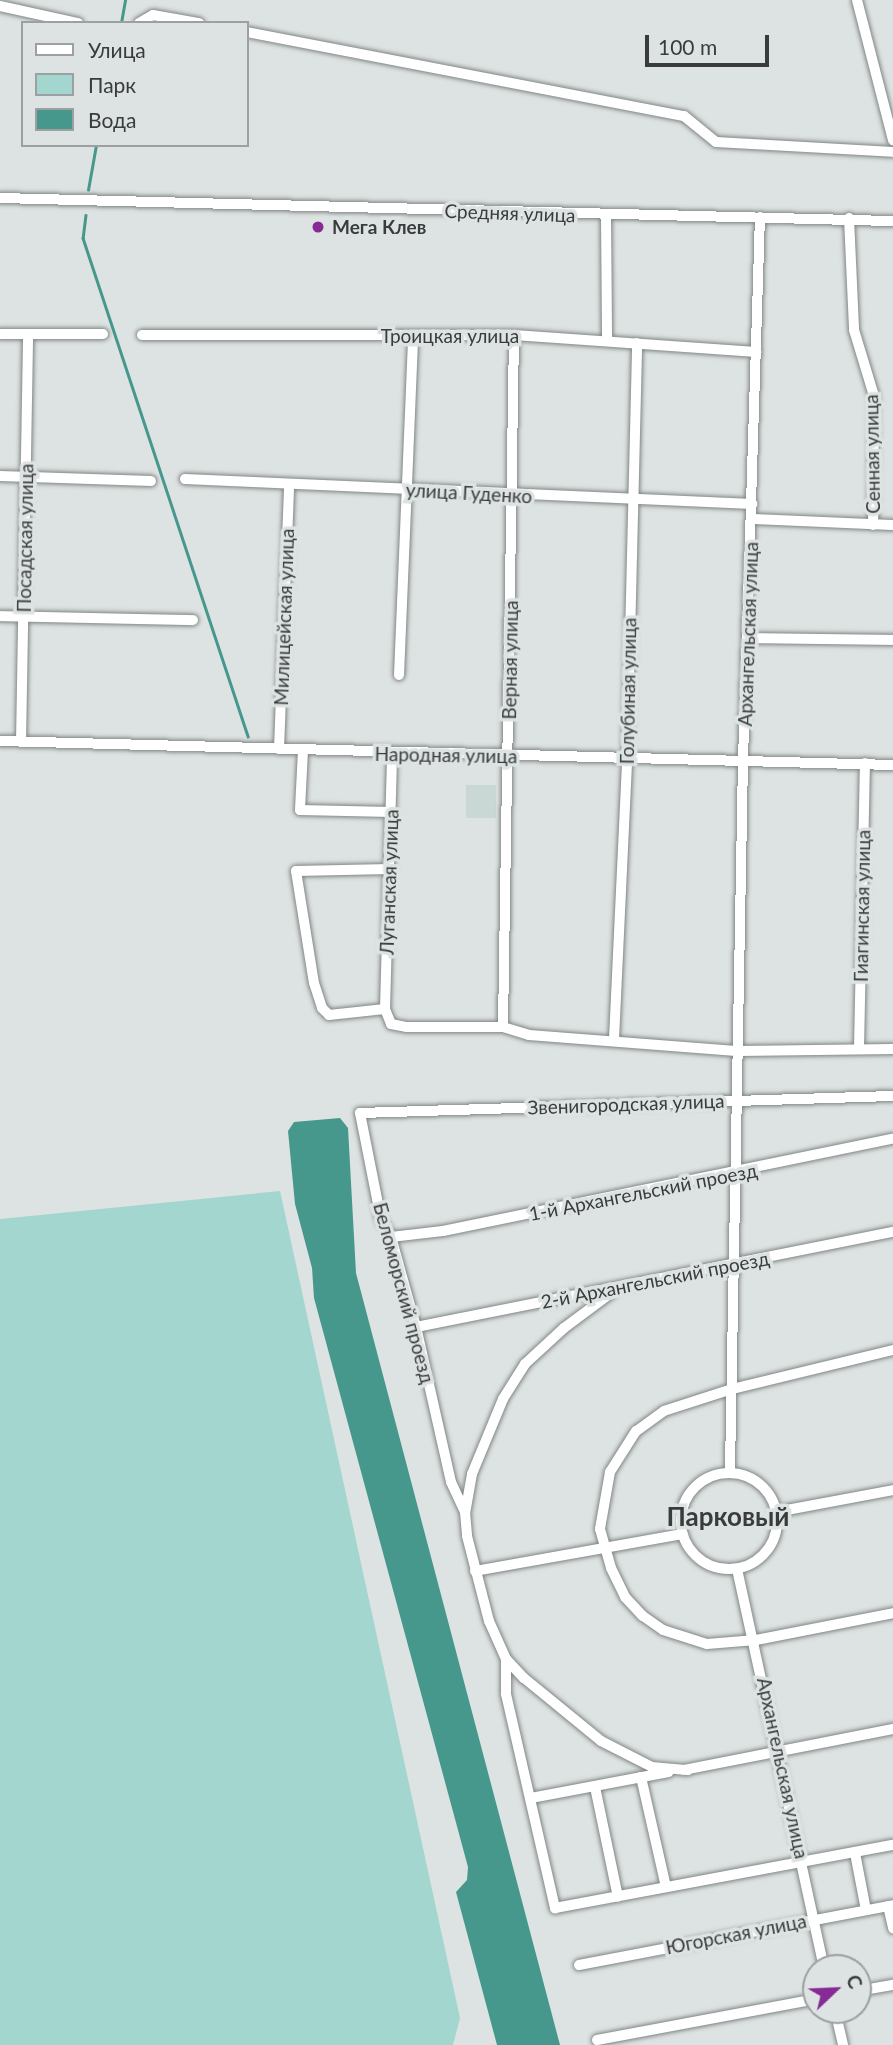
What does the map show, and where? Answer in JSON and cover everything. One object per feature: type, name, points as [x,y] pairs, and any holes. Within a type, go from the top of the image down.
[{"type":"street","points":[[857,0],[893,140]]},
{"type":"street","points":[[0,6],[69,21]]},
{"type":"street","points":[[143,21],[153,16],[186,21]]},
{"type":"street","points":[[248,32],[684,116],[716,142],[893,152]]},
{"type":"street","name":"Средняя улица","points":[[0,198],[606,216],[849,218],[893,221]]},
{"type":"street","points":[[606,216],[607,339]]},
{"type":"street","name":"Архангельская улица","points":[[737,1101],[743,760],[760,217]]},
{"type":"street","name":"Сенная улица","points":[[849,218],[854,330],[874,396],[873,525]]},
{"type":"street","points":[[0,334],[103,334]]},
{"type":"street","name":"Посадская улица","points":[[21,742],[28,334]]},
{"type":"street","name":"Троицкая улица","points":[[142,335],[514,335],[607,339],[757,352]]},
{"type":"street","name":"Верная улица","points":[[503,1027],[514,497],[514,335]]},
{"type":"street","points":[[399,675],[413,337]]},
{"type":"street","name":"Голубиная улица","points":[[614,1039],[627,760],[631,497],[637,343]]},
{"type":"street","points":[[0,476],[151,481]]},
{"type":"street","name":"улица Гуденко","points":[[186,479],[514,497],[631,497],[752,504]]},
{"type":"street","name":"Милицейская улица","points":[[279,749],[289,485]]},
{"type":"street","points":[[752,519],[893,525]]},
{"type":"street","points":[[0,616],[193,620]]},
{"type":"street","points":[[748,638],[893,640]]},
{"type":"street","name":"Народная улица","points":[[0,741],[392,754],[893,765]]},
{"type":"street","points":[[303,750],[298,806],[304,812],[391,812]]},
{"type":"street","name":"Луганская улица","points":[[385,1009],[392,754]]},
{"type":"street","name":"Гиагинская улица","points":[[859,1048],[865,763]]},
{"type":"street","points":[[390,869],[296,871],[314,983],[322,1008],[329,1015],[385,1009],[391,1024],[405,1027],[503,1027],[528,1035],[614,1039],[738,1051],[859,1048],[893,1051]]},
{"type":"street","name":"Звенигородская улица","points":[[360,1113],[893,1096]]},
{"type":"street","points":[[730,1469],[736,1265],[737,1101]]},
{"type":"street","name":"Беломорский проезд","points":[[360,1113],[382,1220],[391,1237],[416,1326],[451,1482],[465,1512],[475,1571],[489,1621],[506,1659],[537,1690],[601,1741],[652,1767],[688,1770]]},
{"type":"street","name":"1-й Архангельский проезд","points":[[391,1237],[737,1173],[893,1139]]},
{"type":"street","name":"2-й Архангельский проезд","points":[[416,1326],[893,1232]]},
{"type":"street","name":"Беломорский проезд","points":[[465,1512],[471,1474],[503,1399],[525,1364],[564,1328],[619,1287]]},
{"type":"street","points":[[893,1350],[732,1389],[664,1411],[636,1431],[610,1472],[604,1493],[603,1549],[625,1597],[663,1630],[707,1644],[756,1640],[893,1613]]},
{"type":"street","points":[[730,1469],[765,1489],[776,1512],[773,1542],[752,1564],[737,1569],[703,1562],[682,1534],[688,1496],[706,1479],[730,1469]]},
{"type":"street","points":[[776,1512],[893,1490]]},
{"type":"street","points":[[475,1571],[682,1534]]},
{"type":"street","name":"Архангельская улица","points":[[737,1569],[756,1640],[821,1954]]},
{"type":"street","name":"Беломорский проезд","points":[[506,1659],[506,1694],[555,1908],[618,1897]]},
{"type":"street","points":[[531,1798],[893,1729]]},
{"type":"street","points":[[641,1777],[666,1887]]},
{"type":"street","points":[[595,1787],[618,1897],[893,1845]]},
{"type":"street","points":[[855,1853],[866,1910]]},
{"type":"street","points":[[890,1905],[893,1928]]},
{"type":"street","name":"Югорская улица","points":[[579,1965],[890,1905]]},
{"type":"street","points":[[872,1989],[893,1985]]},
{"type":"street","points":[[597,2040],[802,2002]]},
{"type":"street","points":[[839,2024],[844,2045]]},
{"type":"shaded area","points":[[466,785],[496,785],[496,818],[466,818]]},
{"type":"green space","points":[[280,1191],[460,2018],[453,2045],[0,2045],[0,1219]]},
{"type":"water","points":[[340,1118],[348,1128],[356,1273],[560,2045],[497,2045],[456,1892],[467,1880],[468,1867],[314,1298],[312,1268],[295,1204],[288,1131],[294,1122]]},
{"type":"waterway","points":[[121,21],[125,0]]},
{"type":"waterway","points":[[88,190],[96,147]]},
{"type":"waterway","points":[[86,215],[83,238],[248,736]]},
{"type":"place","name":"Мега Клев","points":[[318,227]]},
{"type":"district","name":"Парковый","points":[[728,1517]]}]
